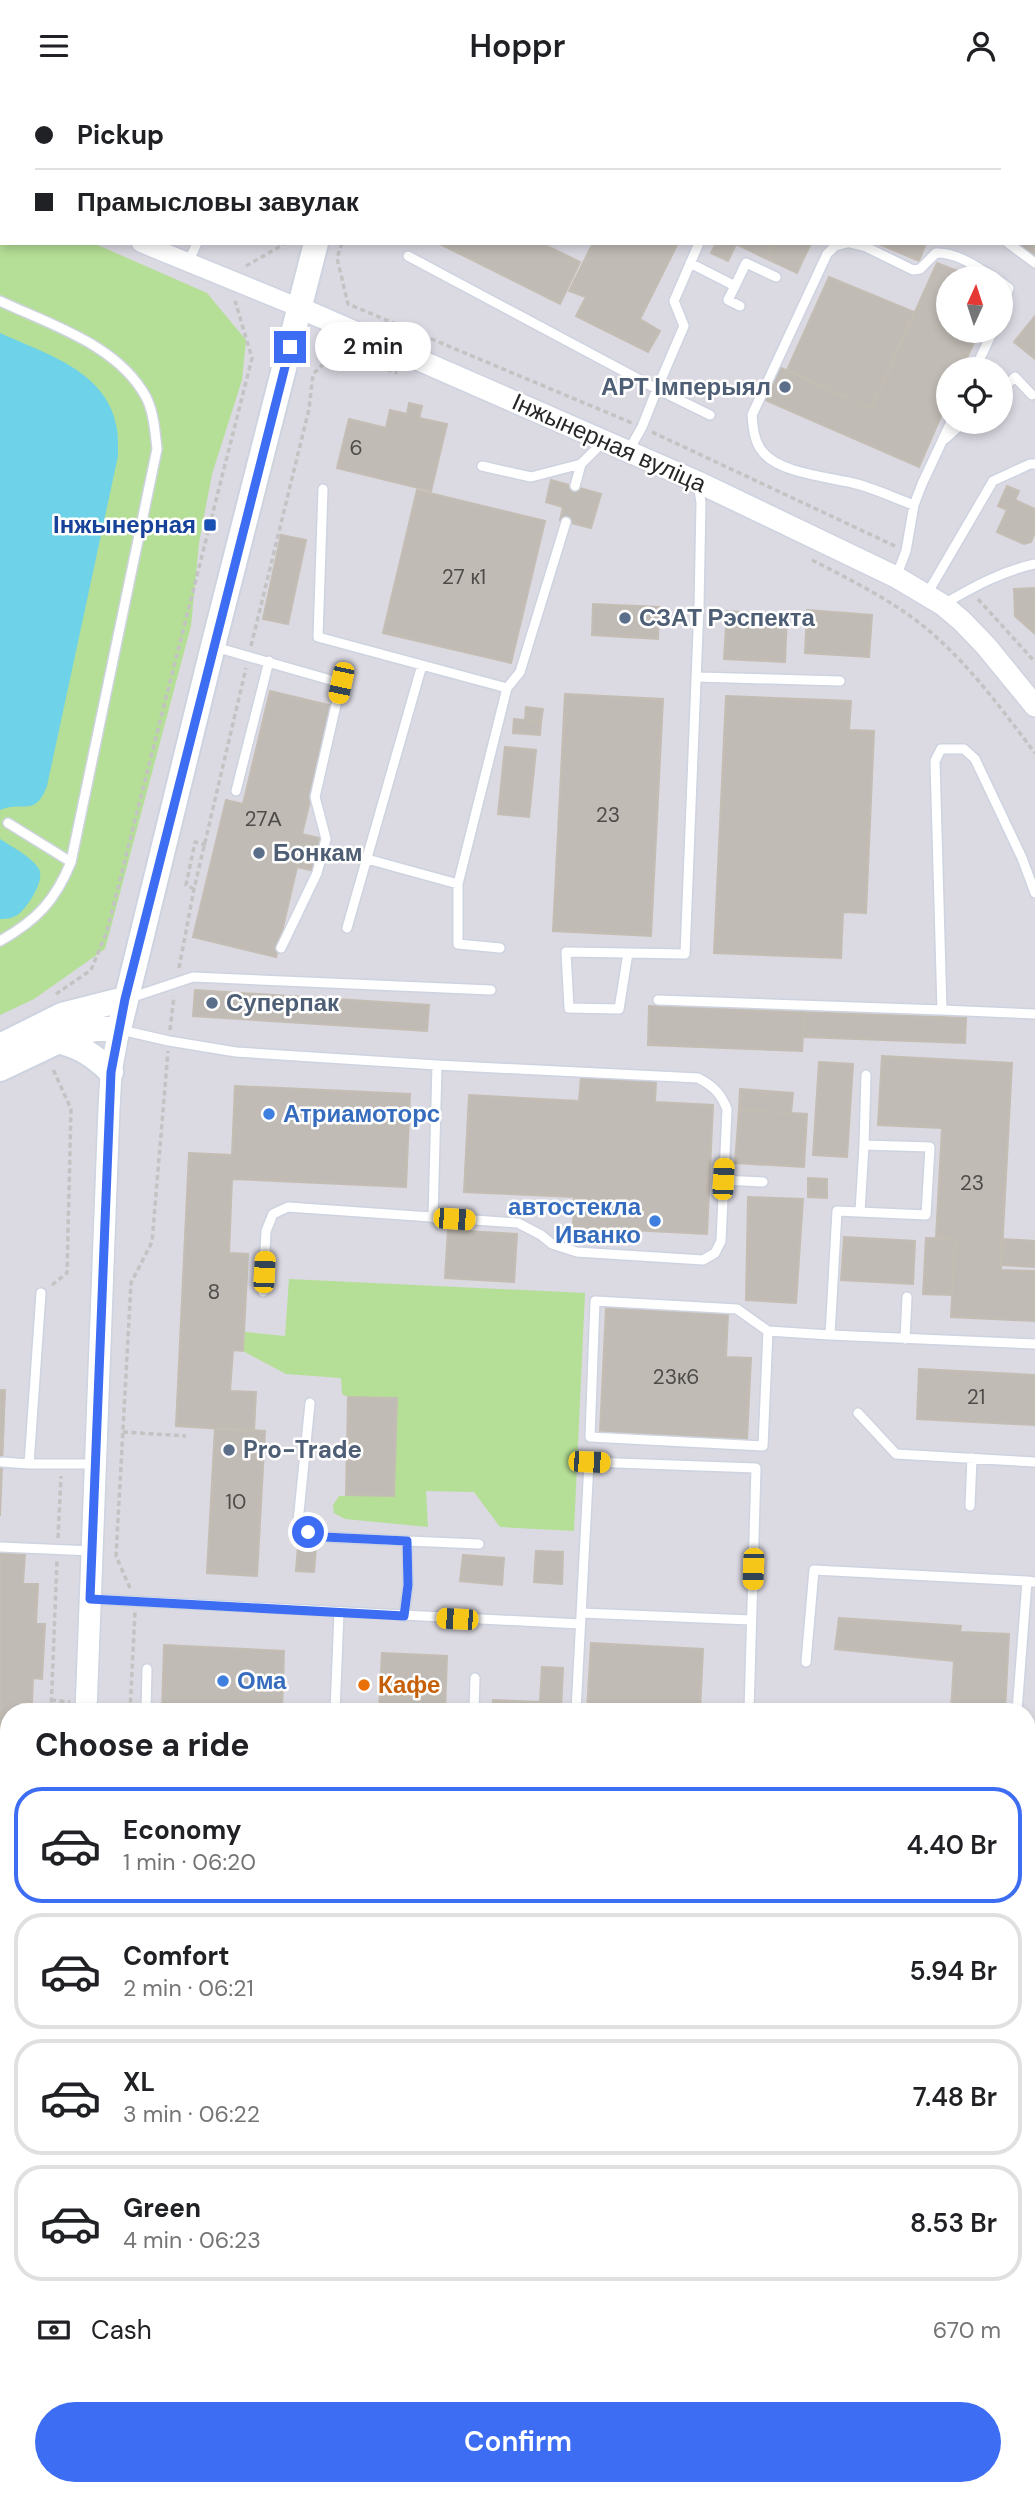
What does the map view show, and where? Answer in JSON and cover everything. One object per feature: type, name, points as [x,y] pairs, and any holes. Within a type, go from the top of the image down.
[{"type":"main road","points":[[0,1069],[76,1033],[96,1029],[119,1030],[316,245]]},
{"type":"main road","points":[[0,1046],[62,1016],[125,999]]},
{"type":"main road","points":[[57,1041],[90,1053],[111,1072]]},
{"type":"street","name":"Інжынерная вуліца","points":[[146,245],[300,308],[628,451],[896,577],[935,599],[986,646],[1035,706]]},
{"type":"street","points":[[86,1703],[111,1072],[119,1030]]},
{"type":"lane","points":[[188,263],[196,245]]},
{"type":"lane","points":[[628,451],[642,427],[684,326],[674,301],[698,245]]},
{"type":"lane","points":[[839,245],[827,254],[752,415],[753,432],[760,450],[769,458],[810,476],[854,484],[914,505]]},
{"type":"lane","points":[[857,245],[913,270],[920,269],[936,253],[945,252],[975,266]]},
{"type":"lane","points":[[1011,245],[1035,263]]},
{"type":"lane","points":[[408,256],[710,415]]},
{"type":"lane","points":[[690,263],[735,286]]},
{"type":"lane","points":[[740,306],[729,300],[746,263],[776,277]]},
{"type":"lane","points":[[0,301],[86,341],[112,358],[131,376],[147,398],[155,424],[157,449],[71,862],[53,899],[21,929],[0,941]]},
{"type":"lane","points":[[1013,379],[1015,377],[1032,395]]},
{"type":"lane","points":[[896,577],[906,551],[914,505],[945,434]]},
{"type":"lane","points":[[941,442],[950,434]]},
{"type":"lane","points":[[575,486],[581,464],[603,442]]},
{"type":"lane","points":[[482,466],[531,477],[581,464]]},
{"type":"lane","points":[[935,599],[993,481],[1035,464]]},
{"type":"lane","points":[[628,953],[619,1009],[569,1007],[566,952],[628,953],[685,954],[697,677],[701,503],[698,482]]},
{"type":"lane","points":[[323,489],[318,637],[507,688]]},
{"type":"lane","points":[[500,948],[458,944],[458,884],[507,688],[520,672],[566,522]]},
{"type":"lane","points":[[935,599],[968,590],[1015,568],[1035,564]]},
{"type":"lane","points":[[213,646],[341,683],[315,797],[326,839],[317,873],[281,947]]},
{"type":"lane","points":[[236,791],[268,661]]},
{"type":"lane","points":[[347,928],[422,665]]},
{"type":"lane","points":[[697,677],[840,681]]},
{"type":"lane","points":[[942,1010],[935,761],[941,749],[964,748],[975,759],[1022,858],[1035,893]]},
{"type":"lane","points":[[8,823],[71,862]]},
{"type":"lane","points":[[367,859],[458,884]]},
{"type":"lane","points":[[125,999],[193,977],[491,990]]},
{"type":"lane","points":[[658,1000],[1035,1014]]},
{"type":"lane","points":[[119,1030],[236,1052],[698,1078],[715,1087],[727,1109],[721,1241],[715,1253],[703,1260],[577,1252],[552,1244],[518,1223],[288,1207],[274,1214],[266,1231],[263,1292]]},
{"type":"lane","points":[[433,1218],[436,1065]]},
{"type":"lane","points":[[860,1212],[866,1075]]},
{"type":"lane","points":[[830,1335],[838,1212],[926,1215],[930,1147],[864,1145]]},
{"type":"lane","points":[[723,1179],[763,1182]]},
{"type":"lane","points":[[29,1464],[41,1293]]},
{"type":"lane","points":[[905,1339],[907,1297]]},
{"type":"lane","points":[[768,1331],[763,1446],[590,1437],[595,1301],[737,1308],[768,1331],[1035,1344]]},
{"type":"lane","points":[[310,1403],[298,1523],[308,1532],[324,1537],[479,1544]]},
{"type":"lane","points":[[858,1413],[896,1454],[1035,1462]]},
{"type":"lane","points":[[970,1506],[972,1458]]},
{"type":"lane","points":[[2,1462],[95,1464]]},
{"type":"lane","points":[[576,1703],[589,1462],[756,1468],[748,1703]]},
{"type":"lane","points":[[404,1616],[408,1585],[407,1541]]},
{"type":"lane","points":[[0,1547],[92,1551]]},
{"type":"lane","points":[[806,1662],[814,1570],[1031,1581],[1018,1703]]},
{"type":"lane","points":[[90,1599],[580,1624]]},
{"type":"lane","points":[[335,1703],[339,1613]]},
{"type":"lane","points":[[581,1613],[751,1620]]},
{"type":"lane","points":[[146,1703],[147,1669]]},
{"type":"lane","points":[[474,1703],[475,1678]]},
{"type":"path","points":[[234,261],[246,267],[283,245]]},
{"type":"path","points":[[341,245],[337,258],[348,303],[642,427],[906,551]]},
{"type":"path","points":[[49,999],[91,970],[107,931],[252,358],[235,299]]},
{"type":"path","points":[[968,590],[1035,662]]},
{"type":"path","points":[[194,889],[186,885],[195,842],[206,845]]},
{"type":"path","points":[[41,1293],[67,1273],[71,1109],[53,1066],[42,1072]]},
{"type":"path","points":[[123,1432],[186,1436]]},
{"type":"path","points":[[51,1703],[52,1653]]},
{"type":"shaded area","points":[[0,245],[1035,245],[1035,1703],[0,1703]]},
{"type":"green space","points":[[0,245],[98,245],[207,293],[246,340],[242,380],[212,474],[199,543],[191,626],[105,949],[34,999],[0,1015]]},
{"type":"green space","points":[[289,1279],[585,1293],[574,1531],[500,1527],[474,1492],[426,1491],[428,1527],[345,1519],[334,1513],[333,1505],[339,1496],[394,1496],[397,1399],[348,1397],[342,1394],[341,1378],[286,1374],[243,1351],[245,1332],[285,1336]]},
{"type":"water","points":[[0,333],[55,357],[88,379],[101,392],[111,409],[117,429],[118,456],[47,786],[38,802],[33,805],[0,810]]},
{"type":"water","points":[[0,839],[32,860],[40,874],[35,892],[24,909],[11,918],[3,919],[0,919]]},
{"type":"building","points":[[442,245],[545,245],[580,262],[560,304]]},
{"type":"building","points":[[592,245],[677,245],[640,319],[660,331],[648,352],[576,316],[586,297],[569,291]]},
{"type":"building","points":[[715,245],[736,245],[728,261],[711,253]]},
{"type":"building","points":[[738,245],[773,245],[767,259]]},
{"type":"building","points":[[773,245],[810,245],[797,273],[767,259]]},
{"type":"building","points":[[882,245],[925,245],[919,261]]},
{"type":"building","points":[[1019,245],[1035,245],[1035,257]]},
{"type":"building","points":[[937,263],[945,266],[936,266],[936,343],[974,343],[967,357],[936,357],[936,428],[919,467],[763,399],[777,366],[871,409]]},
{"type":"building","points":[[829,277],[914,312],[871,409],[787,370]]},
{"type":"building","points":[[1035,316],[1035,359],[1014,342]]},
{"type":"building","points":[[409,403],[422,406],[419,418],[447,424],[431,491],[337,468],[349,419],[386,428],[390,410],[407,414]]},
{"type":"building","points":[[551,480],[601,494],[591,528],[560,520],[563,507],[546,502]]},
{"type":"building","points":[[1007,486],[1019,491],[1015,500],[1035,509],[1035,532],[1031,542],[1024,544],[997,532],[1007,510],[998,506]]},
{"type":"building","points":[[417,490],[545,521],[511,663],[383,633]]},
{"type":"building","points":[[281,535],[306,540],[288,624],[263,619]]},
{"type":"building","points":[[1035,588],[1035,634],[1015,616],[1014,589]]},
{"type":"building","points":[[593,604],[659,607],[658,639],[592,635]]},
{"type":"building","points":[[807,610],[872,615],[869,657],[805,653]]},
{"type":"building","points":[[727,611],[787,615],[785,662],[724,659]]},
{"type":"building","points":[[270,691],[333,706],[302,834],[323,839],[315,871],[297,867],[276,957],[193,937],[226,800],[243,804]]},
{"type":"building","points":[[565,694],[663,699],[651,936],[553,931]]},
{"type":"building","points":[[726,696],[851,701],[849,730],[874,731],[866,913],[843,912],[841,958],[714,953]]},
{"type":"building","points":[[526,707],[543,709],[541,722],[525,720]]},
{"type":"building","points":[[514,719],[541,722],[540,735],[513,733]]},
{"type":"building","points":[[505,747],[536,750],[529,817],[498,814]]},
{"type":"building","points":[[195,990],[429,1005],[427,1031],[193,1016]]},
{"type":"building","points":[[649,1006],[804,1012],[802,1051],[648,1045]]},
{"type":"building","points":[[804,1012],[966,1018],[965,1043],[803,1037]]},
{"type":"building","points":[[882,1056],[1012,1063],[1001,1270],[1035,1271],[1035,1321],[951,1317],[955,1239],[936,1238],[942,1128],[878,1125]]},
{"type":"building","points":[[819,1062],[853,1064],[847,1157],[813,1155]]},
{"type":"building","points":[[581,1076],[656,1080],[655,1102],[713,1105],[707,1234],[573,1227],[574,1197],[464,1192],[469,1095],[579,1101]]},
{"type":"building","points":[[235,1086],[410,1094],[406,1187],[232,1179],[229,1253],[248,1254],[243,1351],[233,1350],[230,1391],[256,1392],[254,1431],[176,1426],[189,1153],[232,1155]]},
{"type":"building","points":[[740,1089],[793,1093],[791,1113],[739,1110]]},
{"type":"building","points":[[739,1110],[807,1114],[804,1167],[735,1163]]},
{"type":"building","points":[[808,1178],[827,1179],[827,1198],[808,1197]]},
{"type":"building","points":[[748,1197],[803,1199],[796,1303],[746,1300]]},
{"type":"building","points":[[448,1230],[517,1234],[514,1282],[445,1278]]},
{"type":"building","points":[[844,1237],[915,1241],[913,1284],[841,1280]]},
{"type":"building","points":[[926,1238],[955,1239],[952,1295],[923,1294]]},
{"type":"building","points":[[1002,1239],[1035,1241],[1035,1267],[1001,1265]]},
{"type":"building","points":[[606,1308],[728,1314],[726,1357],[751,1358],[747,1439],[600,1432]]},
{"type":"building","points":[[919,1369],[1035,1375],[1035,1425],[917,1419]]},
{"type":"building","points":[[0,1390],[5,1390],[0,1516]]},
{"type":"building","points":[[348,1397],[397,1398],[394,1496],[346,1495]]},
{"type":"building","points":[[215,1428],[265,1431],[257,1576],[207,1573]]},
{"type":"building","points":[[298,1546],[316,1547],[314,1572],[296,1571]]},
{"type":"building","points":[[536,1551],[563,1552],[562,1584],[534,1582]]},
{"type":"building","points":[[0,1553],[25,1554],[23,1584],[38,1584],[36,1624],[45,1624],[42,1679],[33,1678],[32,1703],[0,1703]]},
{"type":"building","points":[[463,1555],[504,1558],[502,1585],[460,1581]]},
{"type":"building","points":[[839,1618],[961,1626],[960,1632],[1009,1634],[1005,1703],[951,1703],[954,1661],[835,1649]]},
{"type":"building","points":[[591,1643],[703,1649],[700,1703],[587,1703]]},
{"type":"building","name":"Ома","points":[[164,1645],[284,1651],[282,1703],[162,1703]]},
{"type":"building","points":[[382,1653],[447,1656],[445,1703],[379,1703]]},
{"type":"building","points":[[542,1667],[563,1668],[561,1703],[493,1703],[493,1700],[540,1702]]},
{"type":"place","name":"АРТ Імперыял","points":[[785,387]]},
{"type":"place","name":"Інжынерная","points":[[210,525]]},
{"type":"place","name":"СЗАТ Рэспекта","points":[[625,618]]},
{"type":"place","name":"Бонкам","points":[[259,853]]},
{"type":"place","name":"Суперпак","points":[[212,1003]]},
{"type":"place","name":"Атриамоторс","points":[[269,1114]]},
{"type":"place","name":"автостекла Иванко","points":[[655,1221]]},
{"type":"place","name":"Pro-Trade","points":[[229,1450]]},
{"type":"place","name":"Ома","points":[[223,1681]]},
{"type":"place","name":"Кафе","points":[[364,1685]]},
{"type":"route","points":[[290,347],[125,999],[111,1072],[90,1599],[404,1616],[408,1585],[407,1541],[324,1537],[308,1532]]}]
